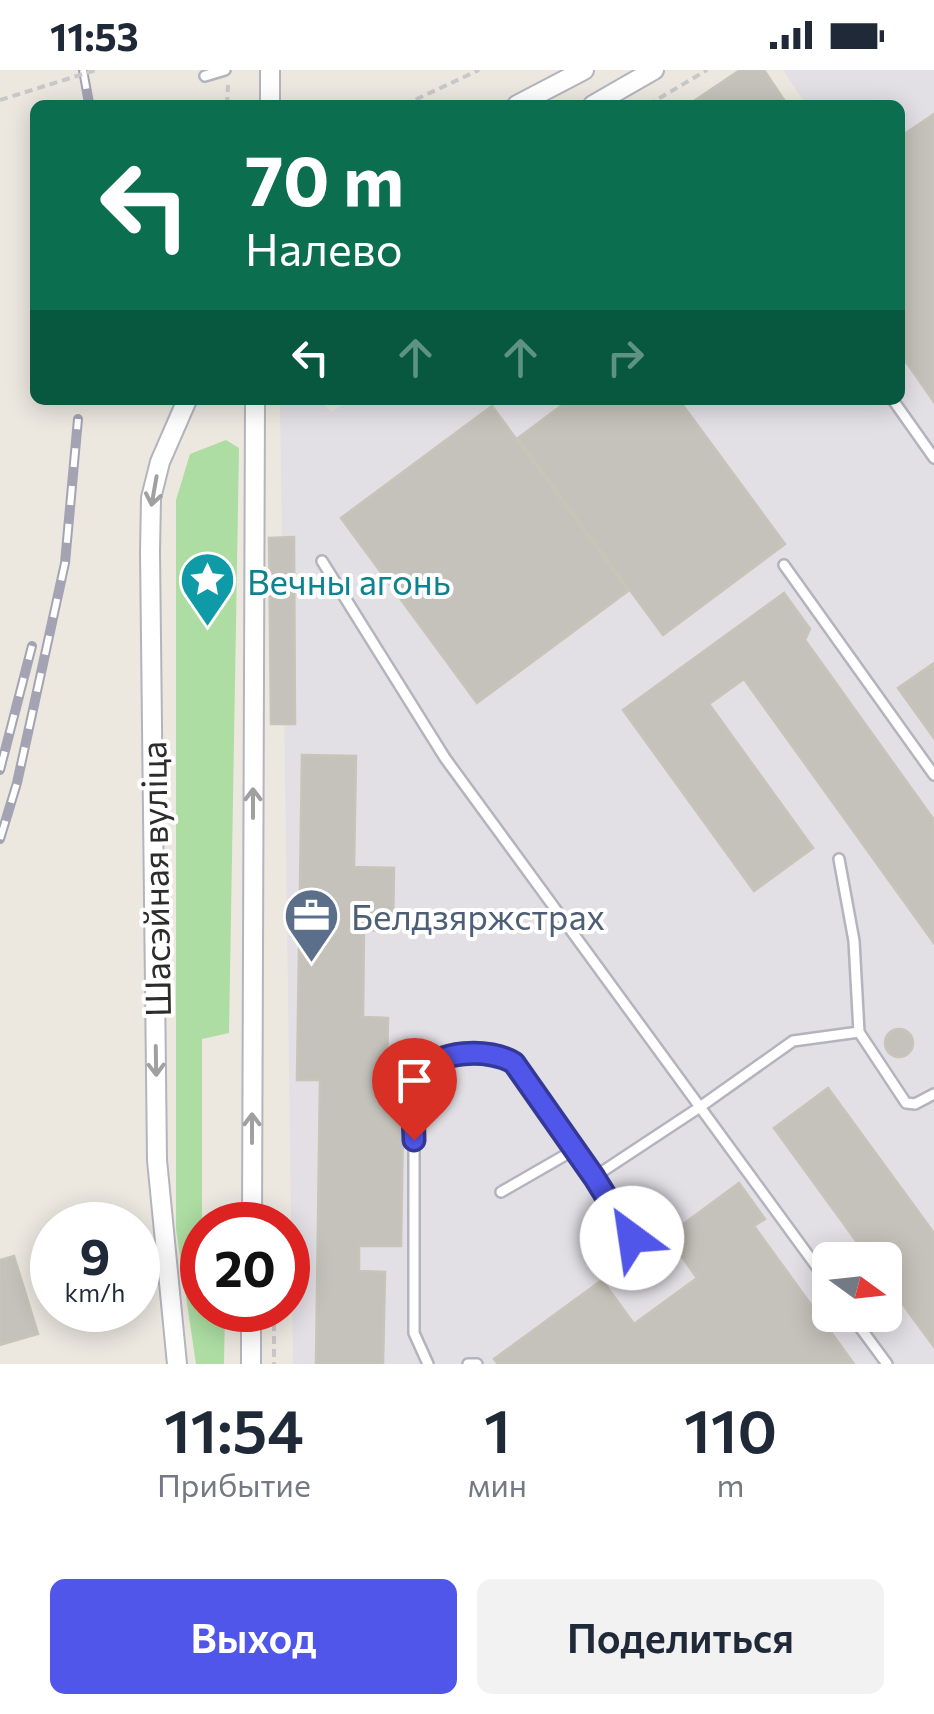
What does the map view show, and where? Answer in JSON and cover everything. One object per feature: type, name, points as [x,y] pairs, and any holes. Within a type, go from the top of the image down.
[{"type":"street","points":[[270,70],[270,100]]},
{"type":"street","points":[[527,100],[584,70]]},
{"type":"street","points":[[602,100],[654,70]]},
{"type":"street","name":"Шасэйная вуліца","points":[[177,1364],[157,1160],[150,552],[151,498],[160,462],[185,405]]},
{"type":"street","points":[[252,1202],[255,405]]},
{"type":"street","points":[[250,1364],[251,1332]]},
{"type":"lane","points":[[205,76],[226,70]]},
{"type":"lane","points":[[897,405],[934,458]]},
{"type":"lane","points":[[322,561],[445,758],[812,1261]]},
{"type":"lane","points":[[784,565],[934,775]]},
{"type":"lane","points":[[839,860],[854,941],[859,1032],[906,1103],[916,1104],[934,1094]]},
{"type":"lane","points":[[594,1177],[792,1041],[859,1032]]},
{"type":"lane","points":[[428,1364],[414,1333],[414,1100],[417,1078],[444,1058],[486,1052],[502,1055],[514,1063],[594,1177],[650,1268]]},
{"type":"lane","points":[[501,1192],[574,1150]]},
{"type":"lane","points":[[864,1332],[887,1364]]},
{"type":"lane","points":[[468,1364],[477,1364]]},
{"type":"path","points":[[0,100],[96,70]]},
{"type":"path","points":[[226,70],[227,100]]},
{"type":"path","points":[[415,100],[479,70]]},
{"type":"path","points":[[656,100],[707,70]]},
{"type":"path","points":[[274,1332],[274,1364]]},
{"type":"shaded area","points":[[783,70],[934,70],[934,1364],[293,1364],[293,1332],[310,1332],[310,1202],[291,1202],[280,405],[325,405],[331,412],[342,405],[905,405],[905,100],[803,100]]},
{"type":"green space","points":[[226,440],[239,448],[229,1033],[202,1039],[202,1202],[180,1202],[180,1256],[176,1229],[176,500],[190,454]]},
{"type":"green space","points":[[191,1332],[225,1332],[224,1364],[196,1364]]},
{"type":"building","points":[[740,70],[764,70],[784,100],[695,100]]},
{"type":"building","points":[[934,114],[934,402],[905,360],[905,134]]},
{"type":"building","points":[[562,405],[683,405],[785,544],[663,635],[518,438]]},
{"type":"building","points":[[492,406],[628,591],[477,703],[341,518]]},
{"type":"building","points":[[294,537],[295,724],[271,724],[269,538]]},
{"type":"building","points":[[784,593],[810,629],[805,640],[934,820],[934,943],[744,679],[709,704],[813,848],[754,891],[623,710]]},
{"type":"building","points":[[934,663],[934,738],[898,688]]},
{"type":"building","points":[[302,755],[356,756],[354,867],[394,868],[393,931],[364,930],[363,1017],[388,1018],[387,1061],[404,1062],[401,1246],[359,1246],[359,1271],[385,1272],[383,1364],[316,1364],[320,1080],[297,1080]]},
{"type":"building","points":[[899,1029],[909,1033],[913,1043],[909,1053],[899,1057],[889,1053],[885,1043],[889,1033]]},
{"type":"building","points":[[828,1088],[934,1233],[934,1347],[902,1303],[902,1242],[857,1242],[774,1128]]},
{"type":"building","points":[[739,1183],[765,1219],[754,1226],[812,1306],[812,1332],[831,1332],[854,1364],[498,1364],[494,1359],[602,1280],[634,1324],[697,1278],[667,1236]]},
{"type":"building","points":[[14,1256],[30,1308],[30,1332],[38,1334],[0,1345],[0,1260]]},
{"type":"railway","points":[[83,70],[88,100]]},
{"type":"railway","points":[[0,839],[17,783],[65,563],[78,419]]},
{"type":"railway","points":[[0,770],[32,646]]},
{"type":"place","name":"Вечны агонь","points":[[208,629]]},
{"type":"place","name":"Белдзяржстрах","points":[[312,964]]},
{"type":"route","points":[[414,1140],[417,1078],[427,1067],[444,1058],[465,1054],[502,1055],[514,1063],[632,1238]]}]
